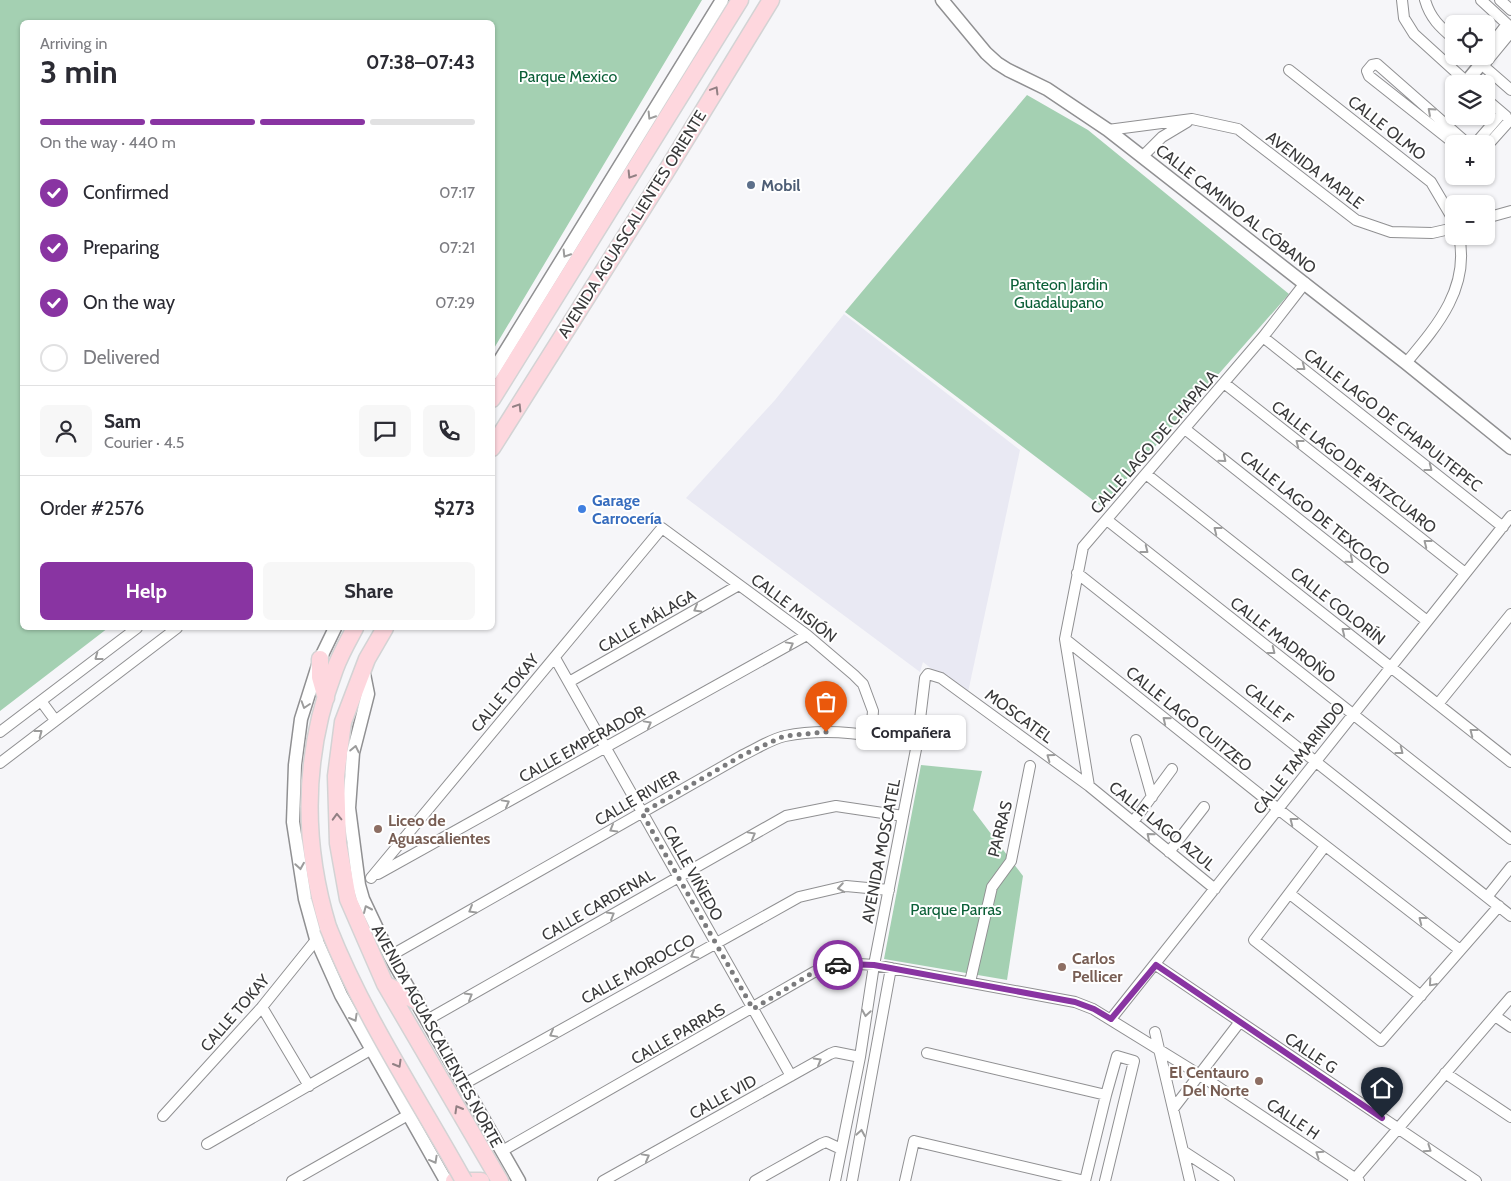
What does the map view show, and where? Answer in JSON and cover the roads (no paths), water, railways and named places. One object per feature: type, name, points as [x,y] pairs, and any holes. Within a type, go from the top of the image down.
[{"type":"main road","name":"AVENIDA AGUASCALIENTES ORIENTE","points":[[495,394],[740,0]]},
{"type":"main road","name":"AVENIDA AGUASCALIENTES ORIENTE","points":[[495,443],[664,175],[771,0]]},
{"type":"main road","points":[[708,25],[710,48]]},
{"type":"main road","points":[[542,319],[565,332]]},
{"type":"main road","points":[[354,630],[335,668],[311,763],[308,813],[313,865],[328,927],[339,955],[372,1018],[464,1181]]},
{"type":"main road","points":[[363,668],[366,659],[384,630]]},
{"type":"main road","points":[[320,659],[320,677],[326,698]]},
{"type":"main road","name":"AVENIDA AGUASCALIENTES NORTE","points":[[363,668],[343,722],[336,776],[338,843],[348,899],[385,984],[500,1181]]},
{"type":"main road","points":[[385,984],[416,1001]]},
{"type":"main road","points":[[454,1181],[481,1181]]},
{"type":"street","points":[[495,368],[722,0]]},
{"type":"street","name":"CALLE CAMINO AL CÓBANO","points":[[942,0],[997,63],[1047,89],[1108,130],[1305,283],[1511,448]]},
{"type":"street","points":[[1402,0],[1404,18],[1414,34],[1460,75]]},
{"type":"street","points":[[1424,0],[1435,22],[1445,31]]},
{"type":"street","points":[[1480,0],[1507,24],[1495,39]]},
{"type":"street","points":[[1500,0],[1511,10]]},
{"type":"street","points":[[1495,46],[1511,32]]},
{"type":"street","points":[[1445,136],[1369,76],[1367,71],[1372,65],[1377,64],[1458,135]]},
{"type":"street","points":[[1483,65],[1511,90]]},
{"type":"street","name":"CALLE OLMO","points":[[1289,70],[1431,182],[1445,206]]},
{"type":"street","points":[[1495,107],[1511,120],[1495,137]]},
{"type":"street","points":[[1483,135],[1502,113]]},
{"type":"street","points":[[1142,156],[1162,137],[1192,119]]},
{"type":"street","name":"AVENIDA MAPLE","points":[[1108,130],[1192,119],[1238,130],[1356,220],[1391,232],[1432,233],[1445,230]]},
{"type":"street","points":[[1495,215],[1511,211]]},
{"type":"street","points":[[1406,363],[1439,323],[1459,282],[1461,245]]},
{"type":"street","name":"CALLE LAGO DE CHAPALA","points":[[1089,786],[1066,639],[1083,547],[1264,337],[1305,283]]},
{"type":"street","name":"CALLE LAGO DE CHAPULTEPEC","points":[[1264,337],[1503,527]]},
{"type":"street","name":"CALLE LAGO DE PÁTZCUARO","points":[[1224,384],[1465,573]]},
{"type":"street","name":"CALLE LAGO DE TEXCOCO","points":[[1185,429],[1427,621]]},
{"type":"street","name":"CALLE COLORÍN","points":[[1146,474],[1511,762]]},
{"type":"street","name":"CALLE TAMARINDO","points":[[1111,1019],[1156,965],[1511,516]]},
{"type":"street","name":"CALLE MADROÑO","points":[[1107,520],[1511,839]]},
{"type":"street","name":"CALLE MISIÓN","points":[[662,528],[807,636],[863,684],[872,711],[871,734]]},
{"type":"street","name":"CALLE TOKAY","points":[[371,878],[662,528]]},
{"type":"street","name":"CALLE F","points":[[1077,573],[1511,916]]},
{"type":"street","name":"CALLE MÁLAGA","points":[[568,682],[739,585]]},
{"type":"street","points":[[1438,704],[1511,614]]},
{"type":"street","points":[[0,732],[134,630]]},
{"type":"street","points":[[0,762],[174,630]]},
{"type":"street","points":[[334,630],[320,659],[301,718],[295,765],[292,822],[305,899],[316,939],[341,995],[446,1181]]},
{"type":"street","name":"CALLE EMPERADOR","points":[[359,885],[807,636]]},
{"type":"street","name":"CALLE LAGO CUITZEO","points":[[1066,639],[1278,809],[1460,950]]},
{"type":"street","name":"CALLE VIÑEDO","points":[[555,658],[791,1076]]},
{"type":"street","name":"AVENIDA AGUASCALIENTES NORTE","points":[[363,668],[368,694],[353,753],[349,808],[359,885],[363,899],[390,956],[519,1181]]},
{"type":"street","name":"MOSCATEL","points":[[928,674],[941,678],[1089,786]]},
{"type":"street","name":"AVENIDA MOSCATEL","points":[[835,1181],[860,1057],[874,965],[916,744],[925,678],[928,674]]},
{"type":"street","points":[[41,701],[55,720]]},
{"type":"street","name":"CALLE RIVIER","points":[[390,956],[743,755],[784,736],[826,732],[871,734],[916,744]]},
{"type":"street","points":[[1136,740],[1152,797]]},
{"type":"street","name":"PARRAS","points":[[970,982],[992,887],[1011,861],[1030,766]]},
{"type":"street","points":[[1133,822],[1172,769]]},
{"type":"street","name":"CALLE LAGO AZUL","points":[[1089,786],[1215,889]]},
{"type":"street","name":"CALLE CARDENAL","points":[[427,1020],[786,816],[836,806],[903,816]]},
{"type":"street","points":[[1169,852],[1204,807]]},
{"type":"street","points":[[1325,846],[1254,940],[1381,1041],[1499,906]]},
{"type":"street","points":[[1487,897],[1511,867]]},
{"type":"street","name":"CALLE MOROCCO","points":[[464,1084],[715,942],[799,897],[846,886],[889,890]]},
{"type":"street","points":[[1290,894],[1421,996]]},
{"type":"street","name":"CALLE TOKAY","points":[[163,1116],[262,1007],[316,939],[328,927]]},
{"type":"street","name":"CALLE PARRAS","points":[[502,1151],[753,1009],[814,972],[845,964],[874,965],[1075,1002],[1094,1009],[1159,1050]]},
{"type":"street","name":"CALLE G","points":[[1156,965],[1239,1023],[1476,1181]]},
{"type":"street","points":[[852,1181],[891,968]]},
{"type":"street","points":[[1356,1180],[1445,1073],[1511,998]]},
{"type":"street","points":[[262,1007],[309,1086]]},
{"type":"street","points":[[1495,1016],[1511,1027]]},
{"type":"street","points":[[1173,1109],[1239,1023]]},
{"type":"street","points":[[1155,1032],[1190,1181]]},
{"type":"street","points":[[207,1144],[372,1049]]},
{"type":"street","name":"CALLE H","points":[[1159,1050],[1200,1075],[1356,1180]]},
{"type":"street","name":"CALLE VID","points":[[603,1181],[835,1052],[860,1057]]},
{"type":"street","points":[[927,1053],[1106,1094]]},
{"type":"street","points":[[905,1181],[914,1141],[1085,1181],[1117,1056],[1134,1061],[1105,1181]]},
{"type":"street","points":[[1445,1073],[1511,1117]]},
{"type":"street","points":[[292,1181],[408,1115]]},
{"type":"street","points":[[755,1181],[826,1142],[841,1149]]},
{"type":"street","points":[[1183,1151],[1229,1181]]},
{"type":"place","name":"Mobil","points":[[751,185]]},
{"type":"place","name":"Garage Carrocería","points":[[582,509]]},
{"type":"place","name":"Compañera","points":[[826,732]]},
{"type":"place","name":"Liceo de Aguascalientes","points":[[378,829]]},
{"type":"place","name":"Carlos Pellicer","points":[[1062,967]]},
{"type":"place","name":"El Centauro Del Norte","points":[[1259,1081]]},
{"type":"park label","name":"Parque Mexico","points":[[568,76]]},
{"type":"park label","name":"Panteon Jardin Guadalupano","points":[[1059,293]]},
{"type":"park label","name":"Parque Parras","points":[[956,909]]}]
